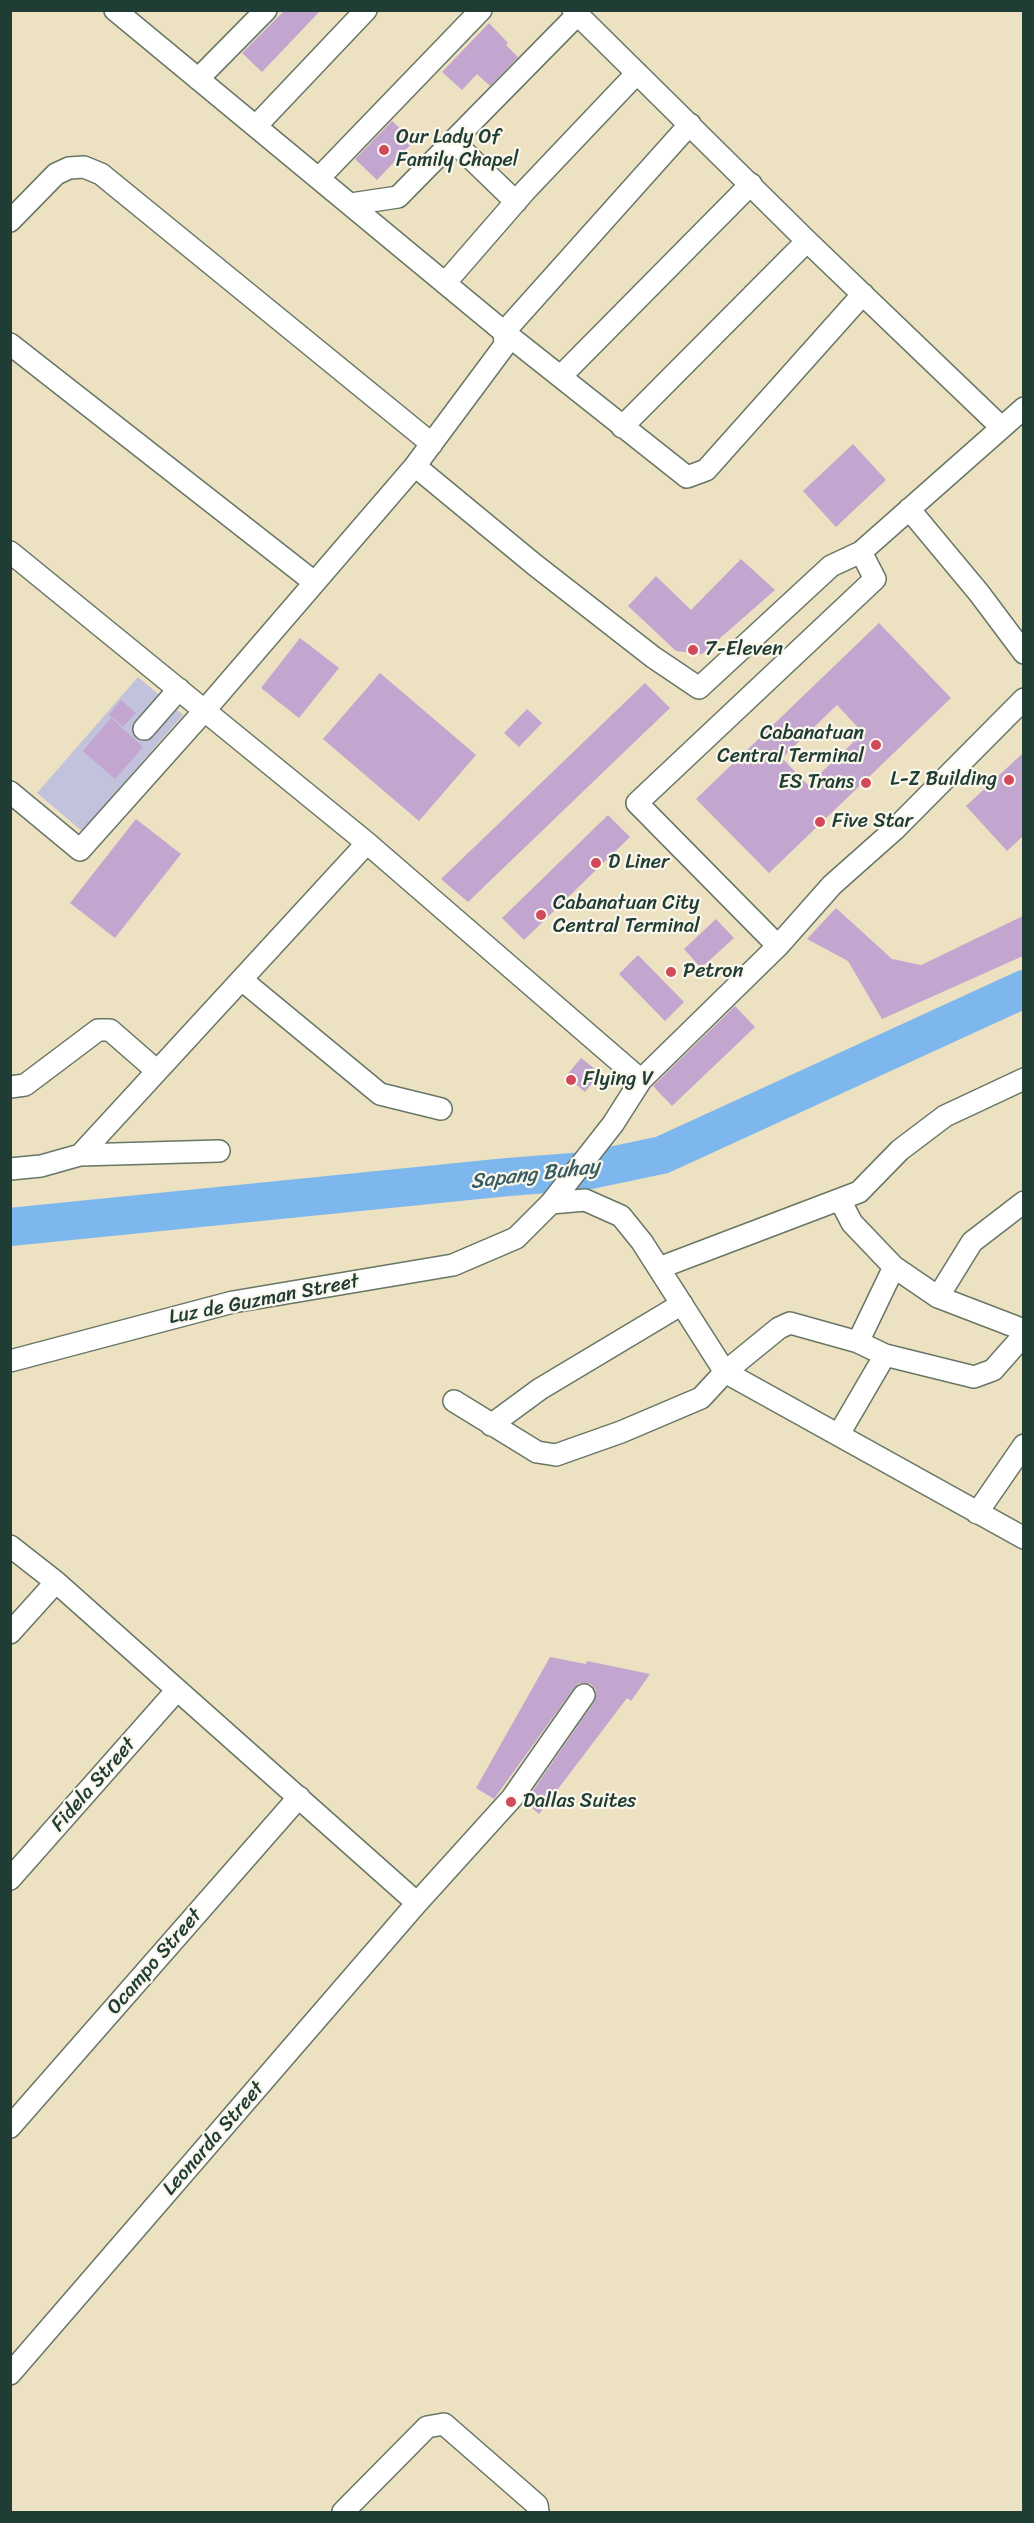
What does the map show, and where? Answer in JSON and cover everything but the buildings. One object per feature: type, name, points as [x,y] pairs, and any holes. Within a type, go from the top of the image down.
[{"type":"street","points":[[115,10],[139,18],[198,79],[504,332],[687,477],[706,470],[863,294]]},
{"type":"street","points":[[198,79],[266,10]]},
{"type":"street","points":[[256,126],[366,10]]},
{"type":"street","points":[[319,178],[481,10]]},
{"type":"street","points":[[351,204],[398,197],[454,142],[575,13],[807,241],[1001,427]]},
{"type":"street","points":[[446,282],[516,202],[637,73]]},
{"type":"street","points":[[10,792],[80,850],[205,710],[415,466],[505,345],[504,332],[690,124]]},
{"type":"street","points":[[454,142],[516,202]]},
{"type":"street","points":[[10,221],[56,174],[69,168],[84,167],[101,174],[432,444]]},
{"type":"street","points":[[561,376],[751,184]]},
{"type":"street","points":[[622,426],[807,241]]},
{"type":"street","points":[[10,344],[314,582]]},
{"type":"street","points":[[415,466],[580,600],[653,657],[699,688],[831,566],[861,552],[1023,408]]},
{"type":"street","points":[[909,509],[979,593],[1023,653]]},
{"type":"street","points":[[10,552],[367,843],[641,1080]]},
{"type":"street","points":[[778,946],[637,803],[875,579],[861,552]]},
{"type":"street","points":[[144,729],[179,689]]},
{"type":"street","points":[[556,1196],[613,1124],[641,1080],[778,946],[832,885],[894,830],[1023,699]]},
{"type":"street","points":[[80,1155],[367,843]]},
{"type":"street","points":[[242,980],[380,1094],[441,1109]]},
{"type":"street","points":[[10,1087],[25,1085],[98,1030],[110,1030],[157,1071]]},
{"type":"street","points":[[659,1268],[859,1192],[900,1150],[945,1116],[1023,1079]]},
{"type":"street","points":[[10,1169],[41,1166],[80,1155],[219,1151]]},
{"type":"street","points":[[556,1196],[585,1200],[621,1216],[642,1242],[725,1371],[1023,1538]]},
{"type":"street","name":"Luz de Guzman Street","points":[[10,1361],[233,1302],[453,1265],[516,1238],[556,1196]]},
{"type":"street","points":[[840,1200],[852,1223],[894,1267],[938,1297],[1023,1330]]},
{"type":"street","points":[[938,1297],[972,1242],[1023,1202]]},
{"type":"street","points":[[858,1342],[894,1267]]},
{"type":"street","points":[[491,1425],[540,1389],[682,1304]]},
{"type":"street","points":[[454,1401],[537,1452],[556,1455],[621,1432],[701,1398],[725,1371],[779,1328],[790,1323],[858,1342],[885,1355],[974,1377],[993,1370],[1023,1335]]},
{"type":"street","points":[[839,1434],[885,1355]]},
{"type":"street","points":[[977,1513],[1023,1445]]},
{"type":"street","points":[[10,1546],[56,1582],[417,1903]]},
{"type":"street","points":[[10,1633],[56,1582]]},
{"type":"street","name":"Fidela Street","points":[[10,1879],[177,1690]]},
{"type":"street","name":"Leonarda Street","points":[[10,2374],[417,1903],[512,1797],[584,1695]]},
{"type":"street","name":"Ocampo Street","points":[[10,2127],[299,1797]]},
{"type":"street","points":[[343,2512],[427,2427],[444,2424],[537,2505],[538,2512]]},
{"type":"shaded area","points":[[138,677],[183,715],[82,831],[37,793]]},
{"type":"waterway","name":"Sapang Buhay","points":[[10,1227],[586,1171],[662,1155],[1024,989]]},
{"type":"place","name":"Our Lady Of Family Chapel","points":[[384,150]]},
{"type":"place","name":"7-Eleven","points":[[693,650]]},
{"type":"place","name":"Cabanatuan Central Terminal","points":[[876,745]]},
{"type":"place","name":"L-Z Building","points":[[1009,780]]},
{"type":"place","name":"ES Trans","points":[[866,783]]},
{"type":"place","name":"Five Star","points":[[820,822]]},
{"type":"place","name":"D Liner","points":[[596,863]]},
{"type":"place","name":"Cabanatuan City Central Terminal","points":[[541,915]]},
{"type":"place","name":"Petron","points":[[671,972]]},
{"type":"place","name":"Flying V","points":[[571,1080]]},
{"type":"place","name":"Dallas Suites","points":[[511,1802]]}]
